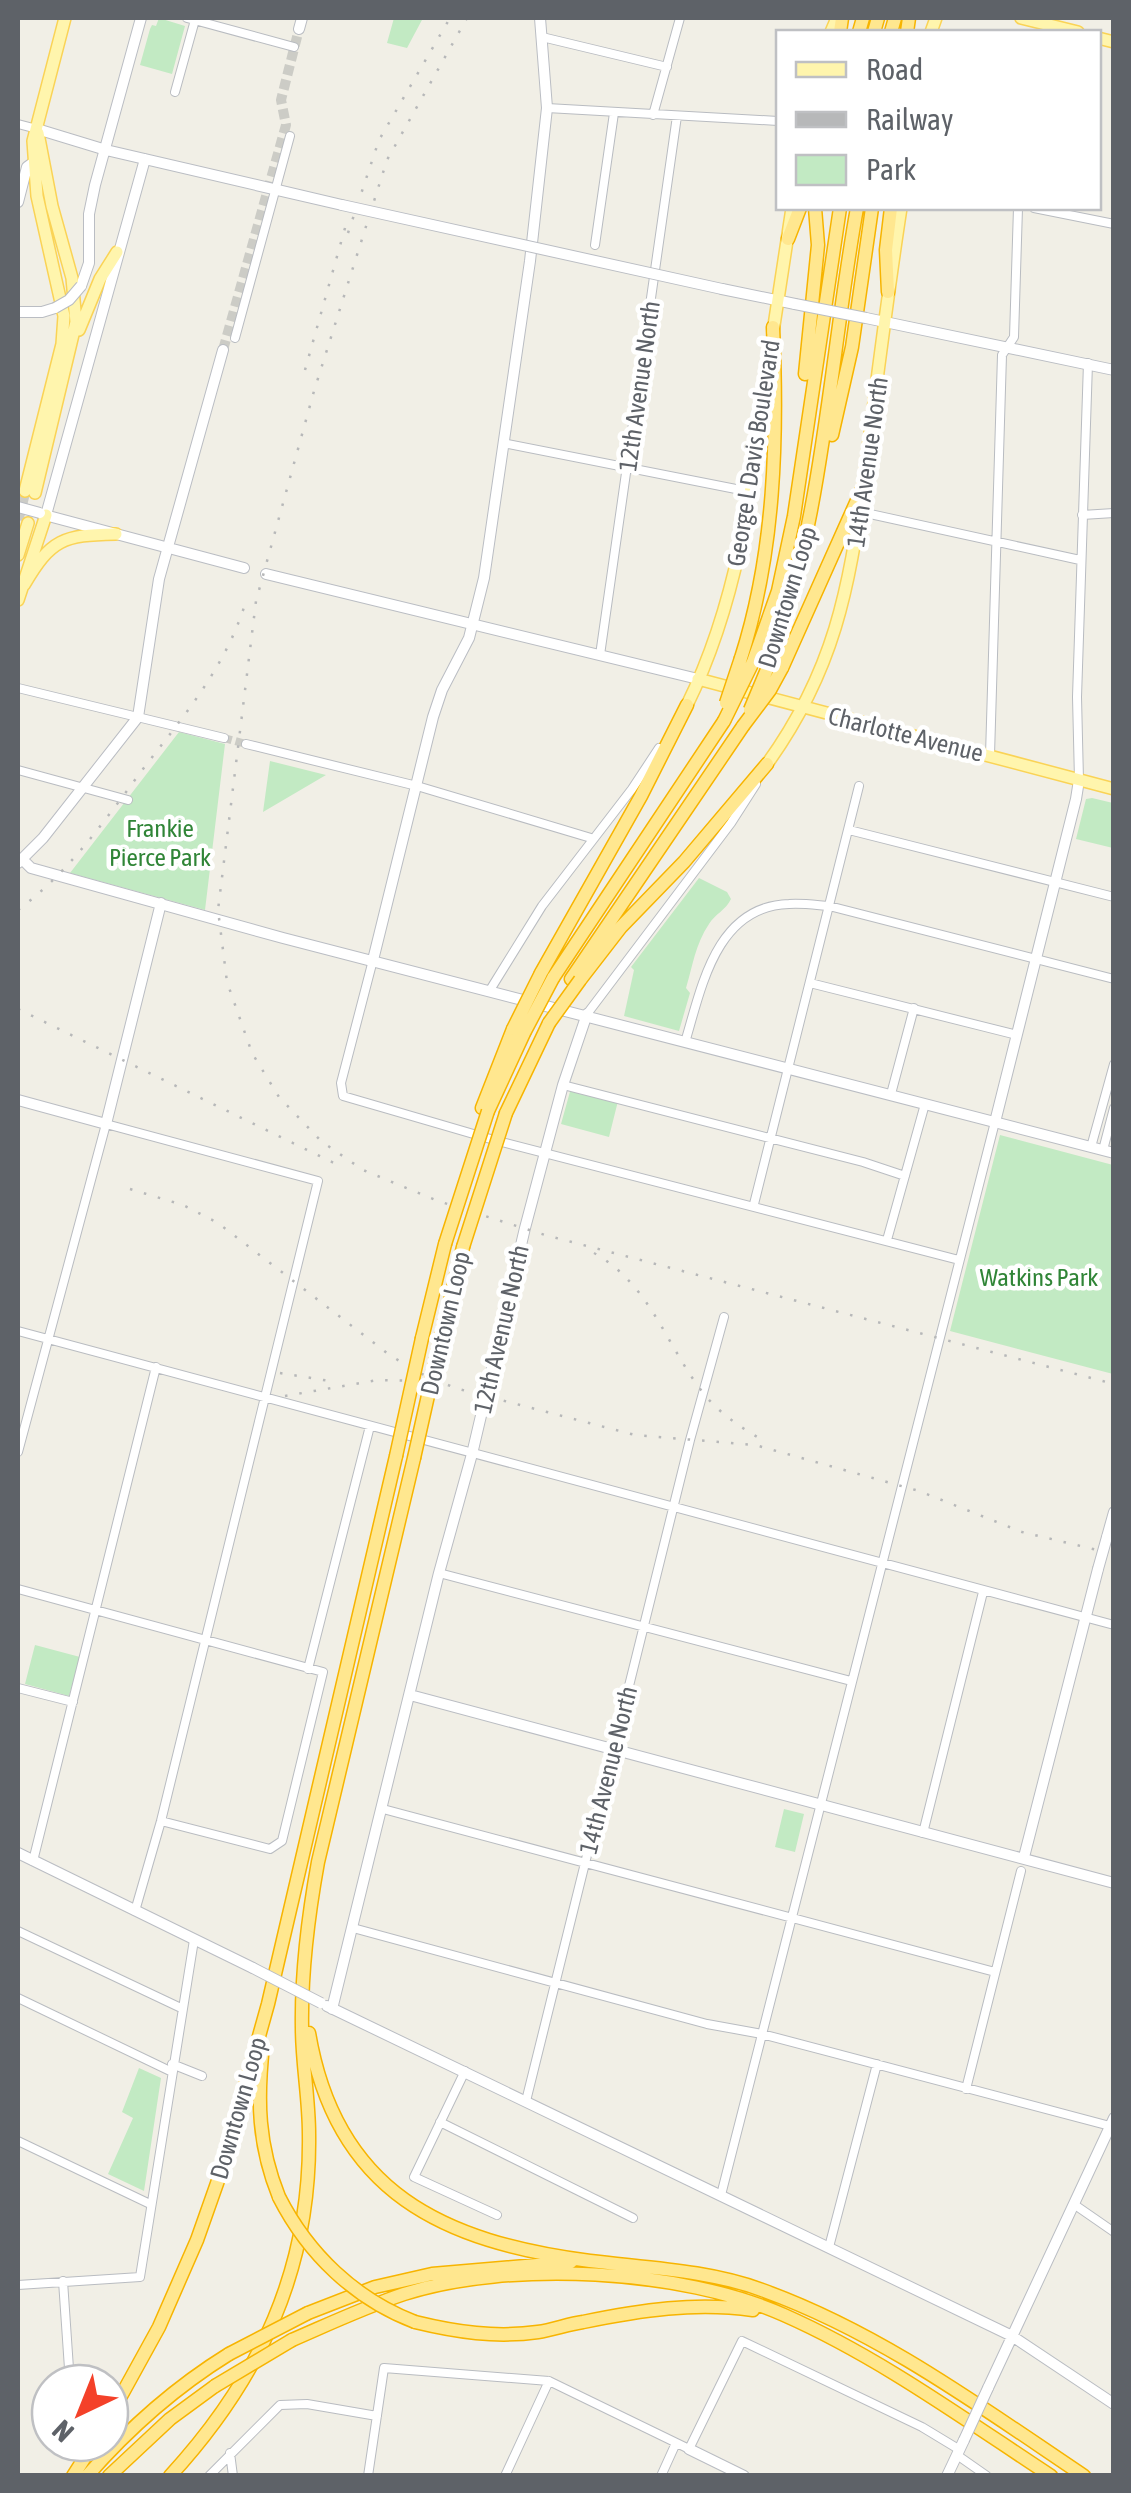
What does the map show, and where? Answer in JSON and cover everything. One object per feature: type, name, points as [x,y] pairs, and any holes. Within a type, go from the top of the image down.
[{"type":"highway","points":[[788,239],[797,210]]},
{"type":"highway","points":[[803,451],[804,392],[818,245],[815,210]]},
{"type":"highway","name":"Downtown Loop","points":[[747,660],[778,591],[840,210]]},
{"type":"highway","name":"Downtown Loop","points":[[775,668],[820,465],[857,210]]},
{"type":"highway","points":[[820,465],[831,436],[852,347],[872,210]]},
{"type":"highway","points":[[888,292],[886,250],[891,210]]},
{"type":"highway","points":[[547,976],[724,722],[727,697],[747,660],[766,550],[776,387],[773,327]]},
{"type":"highway","points":[[576,979],[770,690],[775,668],[863,487]]},
{"type":"highway","points":[[547,976],[687,705]]},
{"type":"highway","points":[[576,979],[684,862],[767,764]]},
{"type":"highway","name":"Downtown Loop","points":[[130,2380],[159,2327],[221,2172],[268,2004],[445,1244],[499,1058],[547,976]]},
{"type":"highway","name":"Downtown Loop","points":[[170,2476],[214,2425],[258,2358],[295,2255],[307,2186],[310,2134],[303,1996],[307,1922],[318,1862],[463,1247],[506,1114],[538,1043],[576,979]]},
{"type":"highway","points":[[303,1996],[311,2045],[330,2104],[364,2162],[385,2185],[435,2221],[485,2242],[756,2288],[814,2310],[949,2386],[1084,2476]]},
{"type":"highway","points":[[268,2004],[258,2092],[260,2132],[268,2168],[279,2197],[311,2247],[362,2295],[415,2322],[461,2333],[501,2335],[540,2332],[668,2307],[724,2306],[780,2313]]},
{"type":"highway","points":[[87,2476],[179,2385],[228,2354],[308,2313],[374,2287],[432,2274],[588,2261]]},
{"type":"highway","points":[[109,2476],[170,2419],[215,2386],[292,2340],[408,2293],[505,2276],[569,2273],[670,2284],[737,2298],[780,2313],[859,2352],[1051,2476]]},
{"type":"main road","points":[[65,18],[33,140],[37,196],[64,316],[62,344],[30,492],[71,353],[100,279],[118,252]]},
{"type":"main road","points":[[1021,18],[1038,27]]},
{"type":"main road","points":[[37,128],[52,206],[72,278],[76,322],[71,353]]},
{"type":"main road","name":"14th Avenue North","points":[[803,708],[833,643],[849,580],[901,210]]},
{"type":"main road","name":"George L Davis Boulevard","points":[[687,705],[728,596],[746,529],[788,239]]},
{"type":"main road","points":[[18,600],[43,514]]},
{"type":"main road","points":[[18,556],[28,522]]},
{"type":"main road","points":[[24,585],[39,560],[60,540],[85,534],[116,534]]},
{"type":"main road","name":"Charlotte Avenue","points":[[698,679],[1114,789]]},
{"type":"main road","name":"12th Avenue North","points":[[767,764],[803,708]]},
{"type":"street","points":[[18,312],[55,308],[81,286],[89,263],[89,214],[141,18]]},
{"type":"street","points":[[540,18],[548,108],[484,578],[472,625],[442,690],[341,1094],[494,1140],[959,1260]]},
{"type":"street","points":[[654,114],[680,18]]},
{"type":"street","points":[[174,92],[191,19],[294,46]]},
{"type":"street","points":[[542,37],[666,67]]},
{"type":"street","points":[[548,108],[776,121]]},
{"type":"street","points":[[595,245],[614,112]]},
{"type":"street","name":"12th Avenue North","points":[[600,655],[677,116]]},
{"type":"street","points":[[18,124],[106,150],[342,206],[1114,370]]},
{"type":"street","points":[[235,338],[290,136]]},
{"type":"street","points":[[43,514],[145,159]]},
{"type":"street","points":[[18,202],[28,167],[34,162]]},
{"type":"street","points":[[990,755],[1002,355],[1014,337],[1018,210]]},
{"type":"street","points":[[1044,210],[1114,224]]},
{"type":"street","points":[[223,350],[159,578],[138,717],[20,862],[373,960],[1102,1150]]},
{"type":"street","points":[[722,2195],[1079,780],[1080,560],[1088,363]]},
{"type":"street","points":[[504,443],[751,492]]},
{"type":"street","points":[[18,506],[244,568]]},
{"type":"street","points":[[860,512],[1080,560]]},
{"type":"street","points":[[1082,514],[1114,513]]},
{"type":"street","points":[[266,574],[698,679]]},
{"type":"street","points":[[18,688],[224,738]]},
{"type":"street","name":"George L Davis Boulevard","points":[[490,990],[542,906],[632,789],[687,705]]},
{"type":"street","points":[[246,744],[417,786],[591,838]]},
{"type":"street","name":"12th Avenue North","points":[[327,2006],[383,1809],[563,1085],[587,1014],[731,824],[767,764]]},
{"type":"street","points":[[18,770],[128,800]]},
{"type":"street","points":[[754,1204],[860,786]]},
{"type":"street","points":[[849,830],[1114,896]]},
{"type":"street","points":[[18,1452],[22,1413],[50,1340],[161,903]]},
{"type":"street","points":[[686,1040],[716,949],[734,928],[757,912],[786,904],[829,906],[1114,978]]},
{"type":"street","points":[[810,982],[1017,1035]]},
{"type":"street","points":[[891,1094],[914,1008]]},
{"type":"street","points":[[1102,1150],[1114,1064]]},
{"type":"street","points":[[563,1085],[905,1176]]},
{"type":"street","points":[[18,1100],[318,1181],[161,1821],[135,1911]]},
{"type":"street","points":[[886,1240],[926,1104]]},
{"type":"street","points":[[1102,1150],[1114,1108]]},
{"type":"street","name":"14th Avenue North","points":[[526,2100],[724,1316]]},
{"type":"street","points":[[18,1330],[1114,1625]]},
{"type":"street","points":[[33,1860],[156,1367]]},
{"type":"street","points":[[308,1669],[370,1426]]},
{"type":"street","points":[[1024,1857],[1114,1512]]},
{"type":"street","points":[[439,1573],[851,1680]]},
{"type":"street","points":[[18,1590],[323,1672],[282,1842],[270,1849],[161,1821]]},
{"type":"street","points":[[923,1832],[983,1592]]},
{"type":"street","points":[[18,1688],[73,1702]]},
{"type":"street","points":[[410,1695],[1114,1883]]},
{"type":"street","points":[[383,1809],[995,1972]]},
{"type":"street","points":[[18,1853],[1012,2336],[1114,2404]]},
{"type":"street","points":[[966,2089],[1021,1871]]},
{"type":"street","points":[[352,1928],[707,2024],[762,2034],[966,2089],[1112,2122],[947,2476]]},
{"type":"street","points":[[18,1931],[180,2008]]},
{"type":"street","points":[[18,2285],[140,2276],[180,2008],[194,1940]]},
{"type":"street","points":[[18,1998],[171,2068],[202,2076]]},
{"type":"street","points":[[829,2248],[877,2064]]},
{"type":"street","points":[[465,2071],[414,2177],[498,2215]]},
{"type":"street","points":[[440,2122],[633,2218]]},
{"type":"street","points":[[18,2141],[150,2204]]},
{"type":"street","points":[[1075,2205],[1114,2232]]},
{"type":"street","points":[[63,2281],[69,2363]]},
{"type":"street","points":[[689,2450],[742,2341],[922,2427],[960,2448],[988,2476]]},
{"type":"street","points":[[368,2476],[384,2368],[548,2381],[744,2476]]},
{"type":"street","points":[[505,2476],[548,2381]]},
{"type":"street","points":[[209,2476],[280,2404],[306,2404],[378,2416]]},
{"type":"street","points":[[661,2476],[676,2443]]},
{"type":"street","points":[[230,2453],[233,2476]]},
{"type":"green space","points":[[159,18],[185,26],[172,74],[140,65],[150,29]]},
{"type":"green space","points":[[394,18],[423,18],[407,48],[387,43]]},
{"type":"green space","name":"Frankie Pierce Park","points":[[179,732],[225,744],[205,910],[70,873]]},
{"type":"green space","points":[[270,761],[326,775],[263,812]]},
{"type":"green space","points":[[1086,799],[1113,803],[1113,848],[1076,839]]},
{"type":"green space","points":[[699,878],[727,892],[731,899],[700,940],[679,1031],[624,1016],[634,970],[631,967]]},
{"type":"green space","points":[[571,1088],[618,1101],[609,1137],[561,1124]]},
{"type":"green space","name":"Watkins Park","points":[[1000,1135],[1113,1165],[1113,1374],[950,1331]]},
{"type":"green space","points":[[35,1645],[80,1657],[69,1696],[25,1684]]},
{"type":"green space","points":[[784,1809],[804,1814],[795,1852],[775,1847]]},
{"type":"green space","points":[[139,2068],[161,2078],[144,2191],[108,2174],[133,2118],[122,2112]]},
{"type":"tunnel","points":[[223,350],[286,125],[281,100],[299,29]]},
{"type":"tunnel","points":[[18,520],[25,491]]},
{"type":"tunnel","points":[[224,738],[246,744]]},
{"type":"railway","points":[[348,233],[379,140],[450,18]]},
{"type":"railway","points":[[467,18],[387,160],[314,391],[256,601],[218,910],[227,982],[252,1053],[279,1097],[321,1141],[363,1170],[438,1201],[545,1235],[1114,1384]]},
{"type":"railway","points":[[305,370],[347,221]]},
{"type":"railway","points":[[18,910],[84,846],[186,713],[226,650],[245,604]]},
{"type":"railway","points":[[18,1009],[336,1164]]},
{"type":"railway","points":[[130,1189],[183,1205],[218,1223],[387,1353],[415,1371],[455,1388],[635,1435],[755,1445],[919,1491],[1022,1532],[1114,1554]]},
{"type":"railway","points":[[594,1253],[614,1266],[644,1299],[711,1402],[766,1442]]},
{"type":"railway","points":[[280,1373],[336,1382]]},
{"type":"railway","points":[[285,1396],[378,1380],[426,1381]]}]
